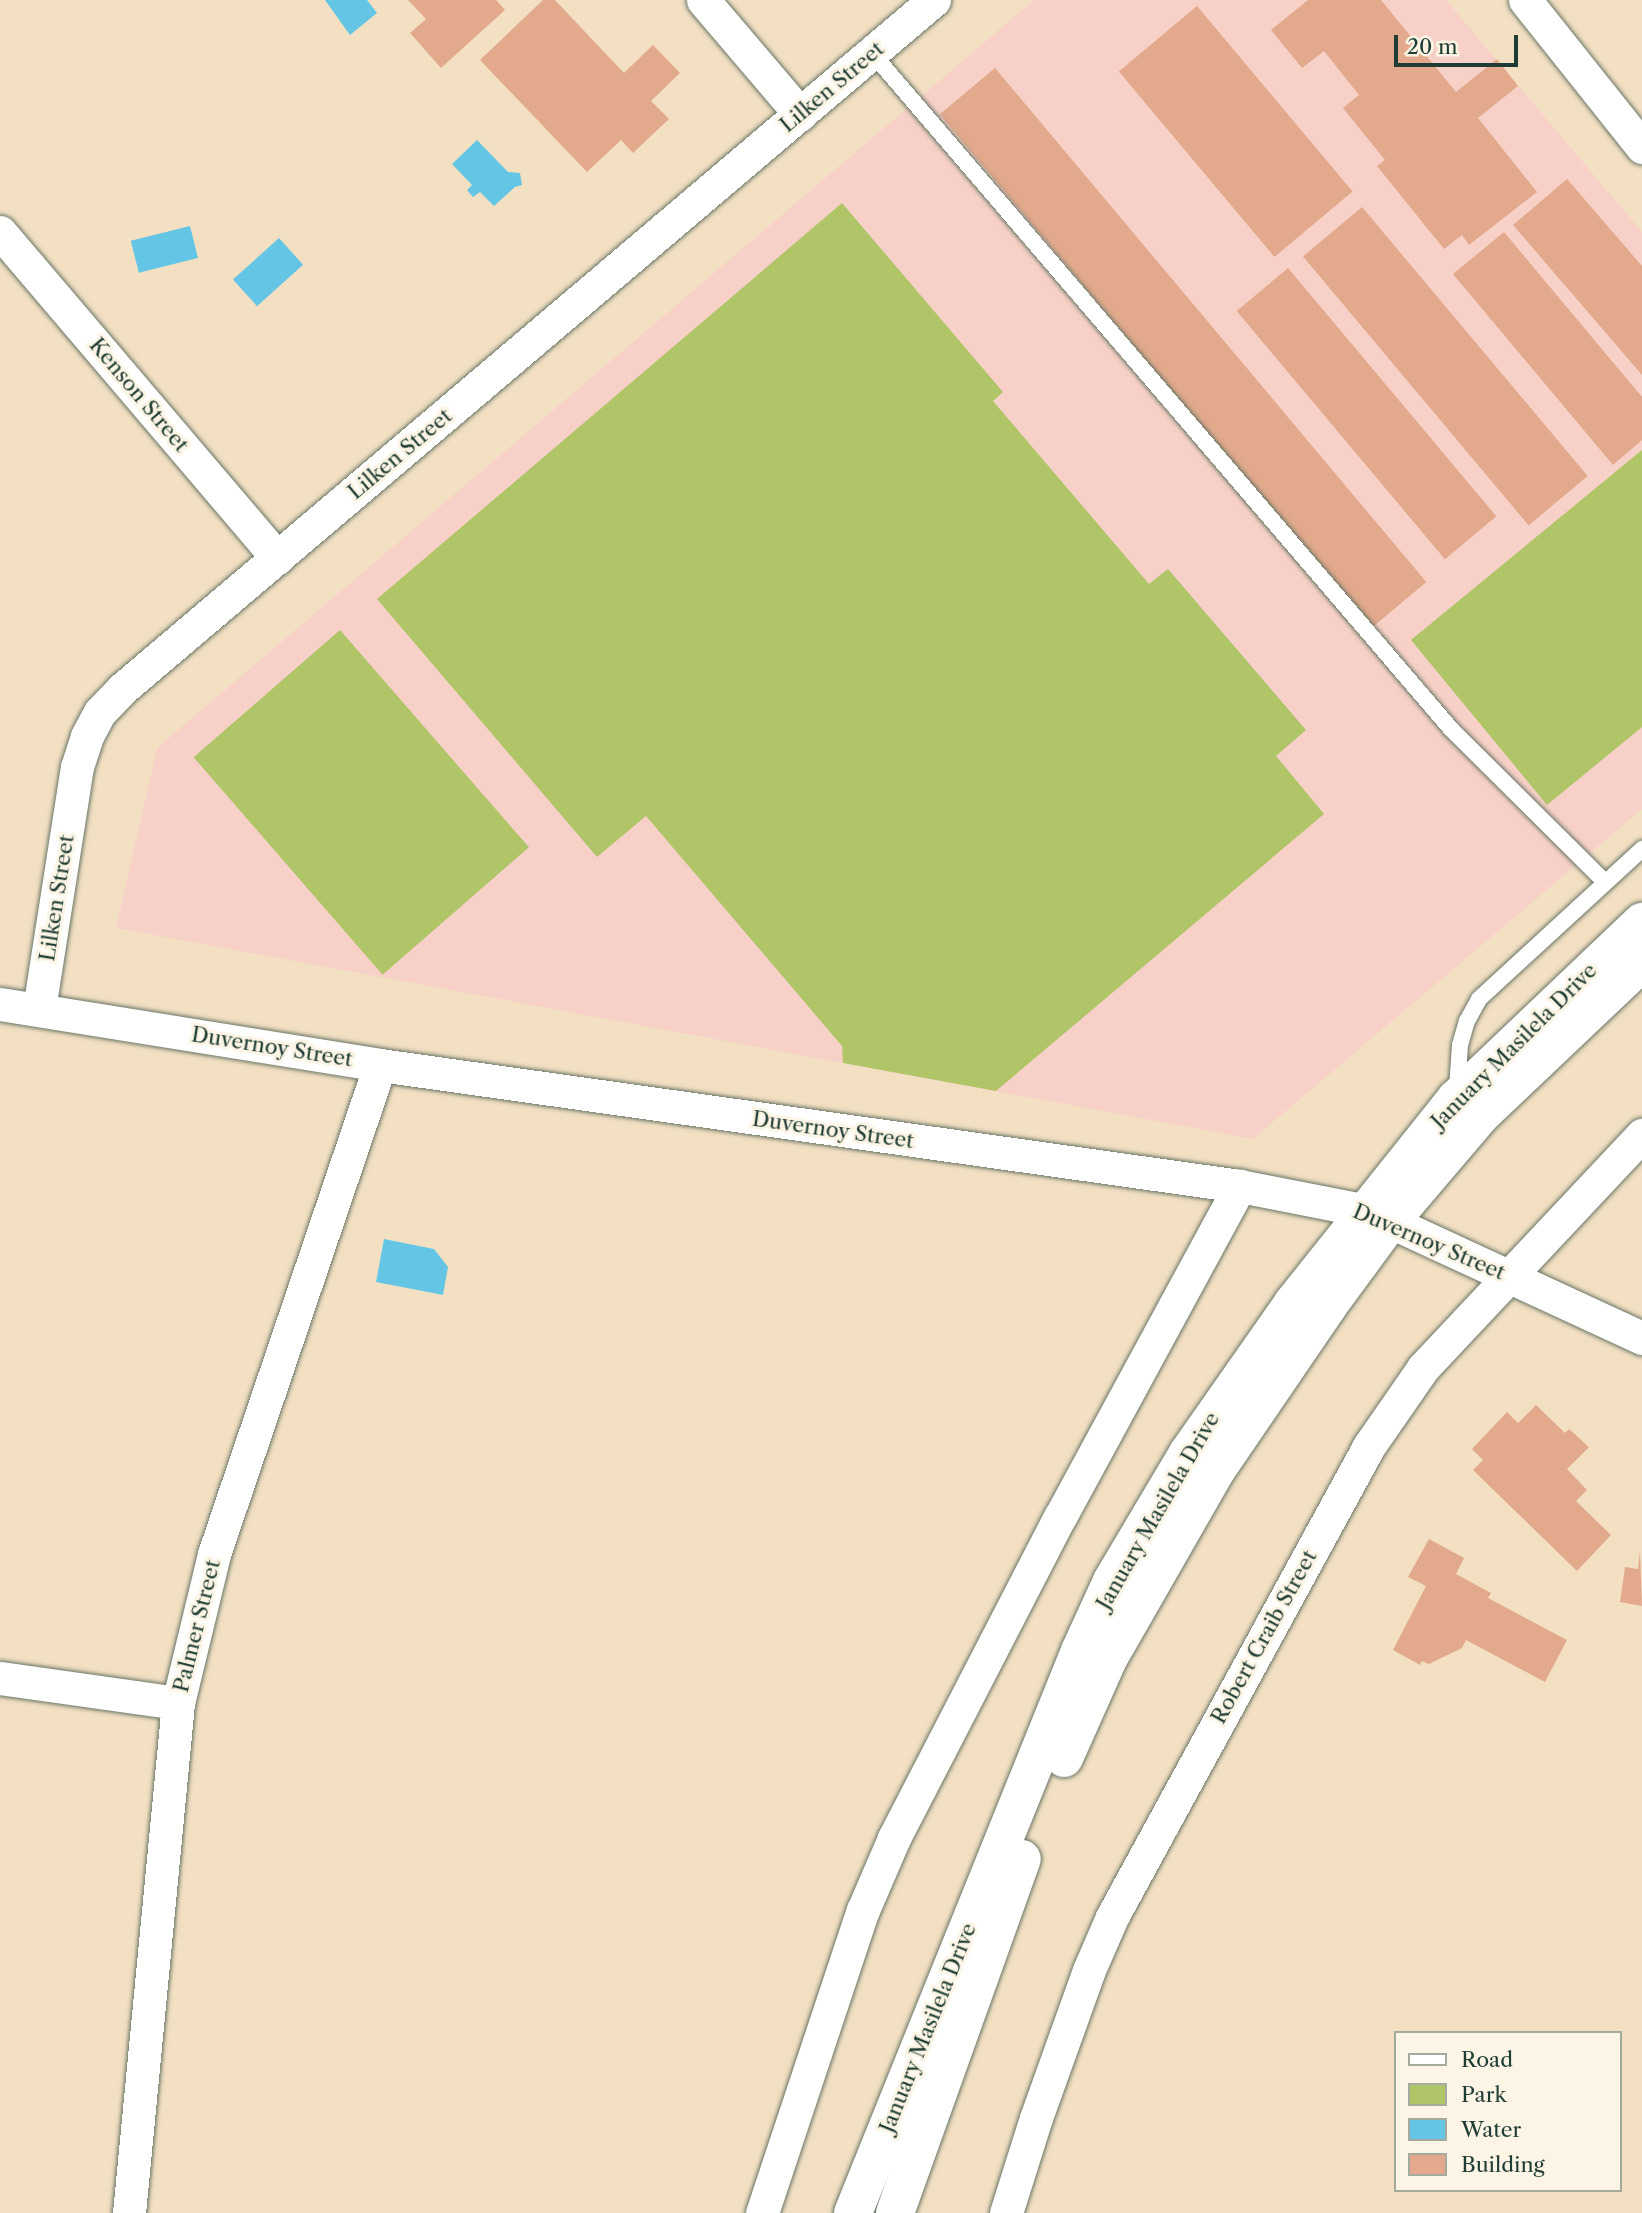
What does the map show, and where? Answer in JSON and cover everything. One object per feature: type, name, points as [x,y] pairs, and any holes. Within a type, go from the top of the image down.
[{"type":"main road","name":"January Masilela Drive","points":[[895,2213],[1021,1862],[1108,1659],[1217,1469],[1456,1099],[1642,922]]},
{"type":"main road","name":"January Masilela Drive","points":[[853,2213],[1049,1724],[1112,1581],[1188,1453],[1235,1382],[1378,1217],[1642,962]]},
{"type":"street","points":[[703,0],[800,114]]},
{"type":"street","name":"Lilken Street","points":[[39,1009],[77,767],[86,736],[100,712],[122,689],[934,0]]},
{"type":"street","points":[[1525,0],[1642,147]]},
{"type":"street","name":"Kenson Street","points":[[0,232],[277,558]]},
{"type":"street","name":"Duvernoy Street","points":[[0,1004],[380,1065],[1240,1186],[1378,1217],[1642,1338]]},
{"type":"street","name":"Palmer Street","points":[[129,2213],[178,1703],[214,1554],[380,1065]]},
{"type":"street","name":"Robert Craib Street","points":[[1006,2213],[1036,2118],[1089,1969],[1134,1873],[1369,1446],[1423,1368],[1642,1135]]},
{"type":"street","points":[[762,2213],[863,1910],[894,1838],[1060,1517],[1240,1186]]},
{"type":"street","points":[[0,1678],[178,1703]]},
{"type":"lane","points":[[872,52],[1451,729],[1604,881]]},
{"type":"lane","points":[[1456,1099],[1460,1045],[1467,1021],[1479,999],[1604,881],[1642,849]]},
{"type":"shaded area","points":[[1034,0],[1446,0],[1642,232],[1642,809],[1253,1139],[116,928],[157,748]]},
{"type":"green space","points":[[842,203],[1003,392],[993,401],[1149,584],[1168,569],[1306,730],[1276,756],[1324,814],[996,1091],[843,1063],[842,1046],[646,816],[597,857],[377,599]]},
{"type":"green space","points":[[1642,450],[1642,727],[1547,805],[1411,640]]},
{"type":"green space","points":[[340,630],[529,847],[383,975],[194,757]]},
{"type":"water","points":[[325,0],[367,0],[377,13],[350,35]]},
{"type":"water","points":[[477,140],[508,172],[520,173],[522,185],[515,187],[494,206],[480,192],[473,197],[467,190],[472,185],[452,164]]},
{"type":"water","points":[[190,226],[198,258],[139,273],[131,241]]},
{"type":"water","points":[[279,238],[303,265],[257,306],[233,279]]},
{"type":"water","points":[[384,1239],[434,1249],[448,1267],[443,1295],[376,1282]]},
{"type":"building","points":[[408,0],[496,0],[505,10],[441,68],[410,33],[426,19]]},
{"type":"building","points":[[543,0],[555,0],[624,73],[653,45],[680,73],[651,101],[669,119],[633,153],[621,140],[587,172],[480,60]]},
{"type":"building","points":[[1308,0],[1381,0],[1456,92],[1497,59],[1518,86],[1478,118],[1537,192],[1469,245],[1462,235],[1444,249],[1377,166],[1385,160],[1343,108],[1359,95],[1324,51],[1302,68],[1271,30]]},
{"type":"building","points":[[1197,6],[1353,191],[1274,257],[1119,72]]},
{"type":"building","points":[[995,68],[1426,582],[1371,628],[940,114]]},
{"type":"building","points":[[1567,179],[1642,266],[1642,375],[1513,225]]},
{"type":"building","points":[[1362,207],[1588,476],[1529,525],[1303,256]]},
{"type":"building","points":[[1504,232],[1642,397],[1642,440],[1613,465],[1453,274]]},
{"type":"building","points":[[1288,268],[1496,516],[1445,559],[1237,311]]},
{"type":"building","points":[[1536,1405],[1565,1433],[1569,1429],[1589,1447],[1567,1469],[1587,1490],[1576,1501],[1611,1535],[1577,1571],[1473,1470],[1483,1460],[1472,1449],[1507,1412],[1518,1423]]},
{"type":"building","points":[[1429,1539],[1464,1558],[1456,1574],[1491,1593],[1488,1598],[1567,1640],[1545,1682],[1466,1640],[1462,1648],[1429,1664],[1422,1661],[1420,1665],[1393,1650],[1426,1586],[1408,1577]]},
{"type":"building","points":[[1640,1551],[1642,1606],[1620,1602],[1625,1567],[1638,1569]]}]
